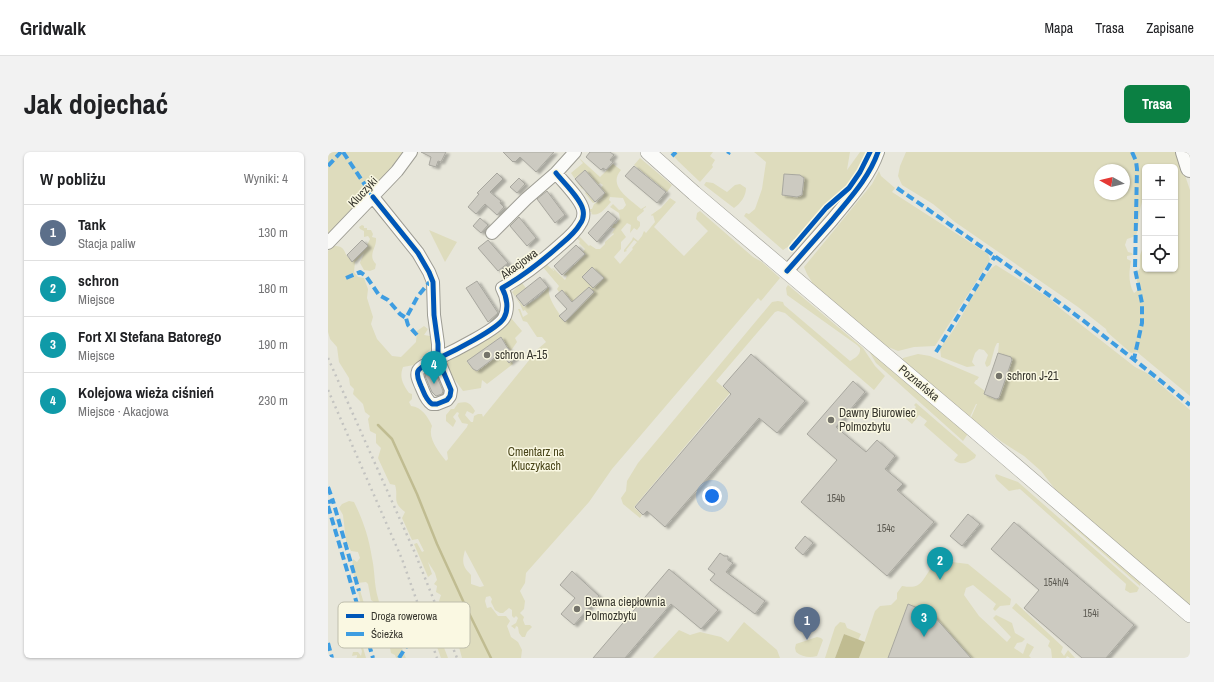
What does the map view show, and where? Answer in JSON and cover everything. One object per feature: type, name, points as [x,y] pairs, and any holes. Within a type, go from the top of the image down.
[{"type":"highway","points":[[1185,152],[1190,168]]},
{"type":"main road","name":"Poznańska","points":[[648,152],[694,193],[1190,615]]},
{"type":"street","name":"Kluczyki","points":[[328,243],[373,197],[411,152]]},
{"type":"street","points":[[492,232],[526,199],[556,173],[575,152]]},
{"type":"street","points":[[787,271],[865,179],[878,152]]},
{"type":"street","name":"Akacjowa","points":[[434,361],[488,331],[500,322],[505,316],[506,308],[506,297],[502,288],[523,276],[536,266],[565,241],[580,225],[584,214],[582,206],[556,173]]},
{"type":"street","points":[[373,197],[418,253],[433,282],[434,315],[438,344],[434,361],[451,390],[449,398],[442,403],[434,404],[427,400],[417,374],[420,368],[434,361]]},
{"type":"green space","points":[[328,152],[404,152],[395,169],[328,236]]},
{"type":"green space","points":[[670,152],[713,152],[710,156],[715,160],[712,165],[713,167],[700,182]]},
{"type":"green space","points":[[754,152],[850,152],[847,170],[860,152],[867,152],[859,169],[843,191],[823,207],[796,240],[794,239],[791,242],[792,244],[783,250],[744,216],[746,213],[749,214],[755,209],[762,189],[766,162]]},
{"type":"green space","points":[[906,152],[1177,152],[1190,190],[1190,396],[1137,352],[1131,353],[1107,332],[1106,329],[1078,307],[955,222],[933,204],[902,185],[898,176],[900,166]]},
{"type":"green space","name":"Cmentarz na Kluczykach","points":[[578,157],[600,177],[613,164],[621,170],[617,176],[618,187],[641,209],[646,206],[643,209],[644,211],[637,217],[637,220],[640,222],[640,226],[637,230],[634,228],[630,233],[631,225],[627,223],[621,230],[626,237],[621,242],[621,249],[614,257],[620,264],[637,242],[634,240],[626,250],[627,251],[624,252],[633,237],[638,241],[644,231],[646,233],[655,222],[653,215],[651,215],[661,208],[670,198],[676,202],[654,227],[684,256],[708,231],[696,219],[697,213],[700,211],[753,257],[762,262],[780,278],[761,301],[758,298],[612,469],[589,502],[526,573],[525,583],[520,591],[525,601],[524,609],[520,613],[524,617],[523,620],[525,625],[530,625],[532,627],[527,632],[525,637],[522,637],[519,633],[518,627],[516,626],[515,629],[511,626],[516,623],[518,618],[516,616],[514,618],[512,616],[512,610],[509,608],[503,613],[500,613],[495,610],[490,596],[486,597],[485,601],[487,608],[491,607],[498,616],[506,616],[510,621],[507,626],[511,637],[518,642],[522,650],[521,658],[462,658],[459,648],[470,648],[470,602],[439,601],[441,595],[436,592],[437,586],[434,584],[437,580],[435,573],[428,562],[432,574],[428,577],[414,544],[417,543],[422,552],[424,551],[418,539],[412,540],[402,518],[405,512],[398,505],[396,499],[395,485],[390,484],[378,458],[381,448],[376,443],[376,434],[370,431],[368,419],[370,416],[365,412],[363,404],[353,394],[354,389],[350,385],[349,378],[339,362],[337,347],[330,339],[328,332],[328,251],[332,246],[341,247],[349,259],[353,261],[367,247],[370,239],[368,236],[364,237],[364,231],[359,227],[362,225],[364,228],[367,228],[367,230],[371,230],[373,234],[372,237],[376,238],[372,254],[373,261],[376,264],[375,269],[370,271],[364,270],[360,263],[364,253],[355,262],[354,272],[358,277],[364,278],[368,289],[367,298],[373,317],[371,324],[377,339],[392,356],[401,357],[416,342],[417,331],[424,326],[428,329],[424,335],[430,336],[434,342],[431,349],[414,365],[403,367],[402,378],[403,384],[409,393],[412,394],[412,399],[409,402],[411,406],[421,410],[429,419],[432,426],[432,440],[446,461],[448,459],[447,452],[468,424],[462,423],[458,416],[459,413],[457,412],[453,417],[456,421],[453,427],[446,421],[446,415],[451,409],[454,409],[458,403],[464,402],[470,404],[475,411],[473,414],[467,411],[465,415],[471,422],[473,422],[474,416],[478,414],[482,414],[483,417],[539,348],[546,342],[542,337],[537,337],[527,322],[523,321],[518,309],[520,309],[523,317],[528,314],[525,310],[523,311],[512,292],[522,283],[526,288],[515,296],[524,307],[538,298],[549,287],[549,294],[552,302],[560,317],[565,322],[577,310],[562,290],[559,292],[557,289],[559,286],[542,266],[545,263],[554,271],[552,269],[553,268],[565,280],[567,276],[563,276],[586,254],[583,252],[585,249],[579,243],[580,241],[575,237],[577,234],[589,246],[590,245],[596,249],[600,249],[614,234],[613,233],[611,235],[615,228],[612,228],[620,219],[619,213],[610,207],[613,204],[619,210],[623,209],[626,205],[623,198],[610,197],[609,200],[611,202],[600,213],[594,215],[591,214],[592,213],[587,209],[592,209],[594,204],[607,197],[593,203],[585,193],[586,192],[595,202],[602,198],[605,193],[601,188],[603,185],[600,183],[598,185],[585,170],[575,178],[583,188],[582,189],[571,173],[583,163]],"holes":[[[465,550],[484,586],[480,587],[471,584],[471,575],[464,564],[463,558]]]},
{"type":"green space","points":[[640,158],[672,185],[667,192],[634,165]]},
{"type":"green space","points":[[879,171],[881,176],[895,188],[892,192],[988,254],[990,260],[935,346],[914,347],[898,351],[881,344],[810,284],[812,282],[804,267],[872,184]]},
{"type":"green space","points":[[706,182],[713,183],[727,192],[735,185],[740,184],[746,188],[744,197],[734,208],[704,185]]},
{"type":"green space","points":[[429,230],[457,242],[445,262]]},
{"type":"green space","points":[[996,265],[1049,298],[1135,367],[1147,373],[1190,410],[1190,609],[1058,493],[1041,471],[1024,456],[1002,442],[980,425],[970,420],[977,404],[969,419],[902,361],[903,358],[918,354],[930,356],[979,377],[974,383],[985,391],[998,353],[999,343],[997,343],[995,347],[990,365],[987,367],[985,363],[988,355],[984,350],[979,349],[975,353],[972,362],[975,366],[967,367],[941,357],[940,348],[955,327],[986,274]]},
{"type":"green space","points":[[788,285],[863,348],[875,366],[885,376],[874,390],[785,313],[778,311],[775,312],[716,381],[730,393],[634,507],[642,515],[640,518],[623,504],[621,498],[626,491],[627,481],[638,463],[772,302],[783,302],[784,305],[850,361],[859,354],[860,348],[857,345],[787,295],[786,288]]},
{"type":"green space","points":[[511,318],[522,331],[515,338],[517,342],[510,352],[501,337],[467,362],[477,371],[507,349],[513,364],[487,384],[482,380],[481,388],[463,391],[455,380],[451,380],[442,360]]},
{"type":"green space","points":[[867,348],[969,432],[963,441],[876,363]]},
{"type":"green space","points":[[916,403],[976,455],[975,458],[964,463],[957,462],[954,460],[958,455],[924,425],[927,421],[919,415],[912,424],[906,419],[916,407],[914,405]]},
{"type":"green space","points":[[996,474],[1018,482],[1139,588],[1137,592],[1130,593],[1125,590],[1125,583],[1020,489],[1009,491],[997,480],[995,476]]},
{"type":"green space","points":[[349,501],[354,502],[363,522],[371,551],[375,583],[379,602],[374,602],[371,600],[368,584],[366,582],[357,583],[352,565],[353,559],[357,562],[360,558],[358,552],[351,551],[346,541],[343,515],[339,508],[342,504]]},
{"type":"green space","points":[[1063,518],[1080,528],[1141,581],[1140,586]]},
{"type":"green space","points":[[944,561],[968,564],[1011,599],[1010,605],[1000,606],[995,611],[993,609],[996,604],[973,585],[966,588],[964,595],[979,616],[1007,642],[1011,637],[993,618],[996,615],[1012,623],[1015,633],[1025,639],[1022,642],[1017,643],[1014,648],[1023,654],[1027,643],[1034,647],[1029,656],[1031,658],[859,658],[875,611],[880,606],[891,605],[897,599],[897,593],[902,586],[909,587],[918,585],[932,567]]},
{"type":"green space","points":[[360,590],[364,602],[360,602],[358,592]]},
{"type":"green space","points":[[1016,603],[1063,647],[1061,652],[1064,656],[1068,650],[1075,658],[1070,658],[1067,656],[1066,658],[1052,658],[1051,649],[1048,646],[1050,641],[1012,608]]},
{"type":"green space","points":[[744,622],[777,650],[780,658],[653,658],[679,630],[690,635],[700,632],[721,637],[728,642]]},
{"type":"green space","points":[[840,622],[845,623],[847,628],[861,634],[858,640],[844,634],[835,658],[825,658],[835,627]]},
{"type":"green space","points":[[817,637],[823,640],[817,656],[806,657],[796,652],[796,644]]},
{"type":"green space","points":[[361,648],[363,648],[366,658],[356,658],[357,655],[352,656],[353,652],[358,652],[361,656]]},
{"type":"green space","points":[[390,648],[402,648],[406,658],[396,658],[395,655],[391,653]]},
{"type":"green space","points":[[437,648],[444,648],[448,658],[441,658]]},
{"type":"shaded area","points":[[844,634],[865,642],[859,658],[835,658]]},
{"type":"building","points":[[421,152],[446,152],[441,162],[438,161],[436,167],[429,165],[431,157]]},
{"type":"building","points":[[503,152],[554,152],[536,172],[520,157],[513,162]]},
{"type":"building","points":[[590,152],[610,152],[614,155],[610,160],[613,162],[606,170],[603,168],[601,170],[586,157]]},
{"type":"building","points":[[634,166],[666,192],[657,203],[625,176]]},
{"type":"building","points":[[585,170],[605,193],[595,202],[575,179]]},
{"type":"building","points":[[497,173],[503,179],[490,192],[501,201],[500,203],[504,207],[497,215],[485,204],[476,214],[468,207],[479,194],[477,193]]},
{"type":"building","points":[[784,174],[800,175],[804,178],[802,195],[797,197],[782,195]]},
{"type":"building","points":[[519,178],[525,184],[517,193],[510,187]]},
{"type":"building","points":[[547,191],[565,215],[555,223],[537,199]]},
{"type":"building","points":[[608,211],[617,219],[597,242],[588,233]]},
{"type":"building","points":[[519,217],[536,238],[527,246],[510,226]]},
{"type":"building","points":[[480,218],[488,225],[481,233],[473,226]]},
{"type":"building","points":[[362,240],[368,246],[352,262],[347,255]]},
{"type":"building","points":[[488,240],[508,263],[498,271],[478,248]]},
{"type":"building","points":[[576,245],[585,254],[562,275],[554,266]]},
{"type":"building","points":[[592,267],[604,278],[593,288],[582,277]]},
{"type":"building","points":[[540,277],[548,287],[524,306],[516,296]]},
{"type":"building","points":[[477,281],[498,313],[488,322],[466,288]]},
{"type":"building","points":[[589,287],[594,292],[565,322],[559,316],[567,309],[555,296],[562,290],[572,302]]},
{"type":"building","name":"schron A-15","points":[[501,337],[516,357],[509,363],[501,353],[477,371],[473,369],[467,361]]},
{"type":"building","name":"schron J-21","points":[[998,353],[1011,357],[1012,360],[999,398],[996,399],[984,394]]},
{"type":"building","points":[[751,354],[805,401],[777,433],[759,418],[665,527],[647,511],[643,515],[635,507],[731,394],[723,386]]},
{"type":"building","points":[[433,369],[443,391],[442,394],[436,396],[432,392],[425,376],[425,374]]},
{"type":"building","points":[[853,381],[865,392],[836,427],[866,452],[877,440],[895,456],[885,469],[903,484],[897,490],[934,522],[887,576],[801,502],[837,460],[807,434]]},
{"type":"building","points":[[968,514],[980,524],[962,546],[950,536]]},
{"type":"building","points":[[1014,522],[1134,625],[1106,658],[1082,658],[1024,608],[1039,590],[991,549]]},
{"type":"building","points":[[805,536],[813,543],[803,555],[795,548]]},
{"type":"building","points":[[720,553],[724,556],[728,556],[728,560],[733,563],[726,572],[765,601],[755,614],[710,580],[715,574],[708,569]]},
{"type":"building","points":[[669,569],[718,610],[701,629],[671,604],[625,658],[593,658]]},
{"type":"building","points":[[572,571],[599,596],[574,625],[561,614],[575,598],[560,585]]},
{"type":"building","points":[[908,604],[920,609],[923,606],[927,608],[971,658],[888,658]]},
{"type":"building","points":[[807,615],[809,625],[801,627],[799,618]]},
{"type":"waterway","points":[[378,425],[392,439],[464,602]]},
{"type":"waterway","points":[[470,615],[491,658]]},
{"type":"railway","points":[[328,358],[415,553],[435,602]]},
{"type":"railway","points":[[328,390],[402,559],[417,602]]},
{"type":"railway","points":[[433,648],[437,658]]},
{"type":"railway","points":[[453,648],[457,658]]},
{"type":"marked path","points":[[328,166],[341,152]]},
{"type":"marked path","points":[[343,152],[373,197]]},
{"type":"marked path","points":[[672,156],[676,152]]},
{"type":"marked path","points":[[1132,152],[1136,161],[1137,169],[1135,269],[1142,303],[1142,323],[1134,359]]},
{"type":"marked path","points":[[897,188],[1009,266],[1083,320],[1190,405]]},
{"type":"marked path","points":[[936,352],[995,256]]},
{"type":"marked path","points":[[346,278],[360,272],[366,276],[379,295],[388,300],[400,314],[406,318]]},
{"type":"marked path","points":[[417,335],[408,325],[406,318],[418,296],[432,279]]},
{"type":"marked path","points":[[328,487],[333,501]]},
{"type":"marked path","points":[[328,502],[333,501],[359,591]]},
{"type":"marked path","points":[[328,506],[356,602]]},
{"type":"marked path","points":[[328,643],[332,658]]},
{"type":"marked path","points":[[370,648],[373,658]]},
{"type":"marked path","points":[[399,658],[405,648]]},
{"type":"cycle path","points":[[792,248],[826,208],[849,188],[860,172],[870,152]]},
{"type":"cycle path","points":[[787,271],[858,188],[869,171],[878,152]]},
{"type":"cycle path","points":[[373,197],[418,253],[433,282],[434,315],[438,344],[438,359],[451,390],[450,396],[447,400],[437,404],[432,404],[425,395],[418,377],[418,371],[424,365],[436,359],[439,358],[454,351],[474,340],[500,323],[506,314],[507,307],[502,288],[525,274],[545,258],[570,236],[582,221],[582,206],[556,173]]},
{"type":"place","name":"schron A-15","points":[[487,355]]},
{"type":"place","name":"schron J-21","points":[[999,376]]},
{"type":"place","name":"Kolejowa wieża ciśnień","points":[[434,384]]},
{"type":"place","name":"Dawny Biurowiec Polmozbytu","points":[[831,420]]},
{"type":"place","name":"schron","points":[[940,580]]},
{"type":"place","name":"Dawna ciepłownia Polmozbytu","points":[[577,609]]},
{"type":"place","name":"Fort XI Stefana Batorego","points":[[924,637]]},
{"type":"place","name":"Tank","points":[[807,640]]}]
